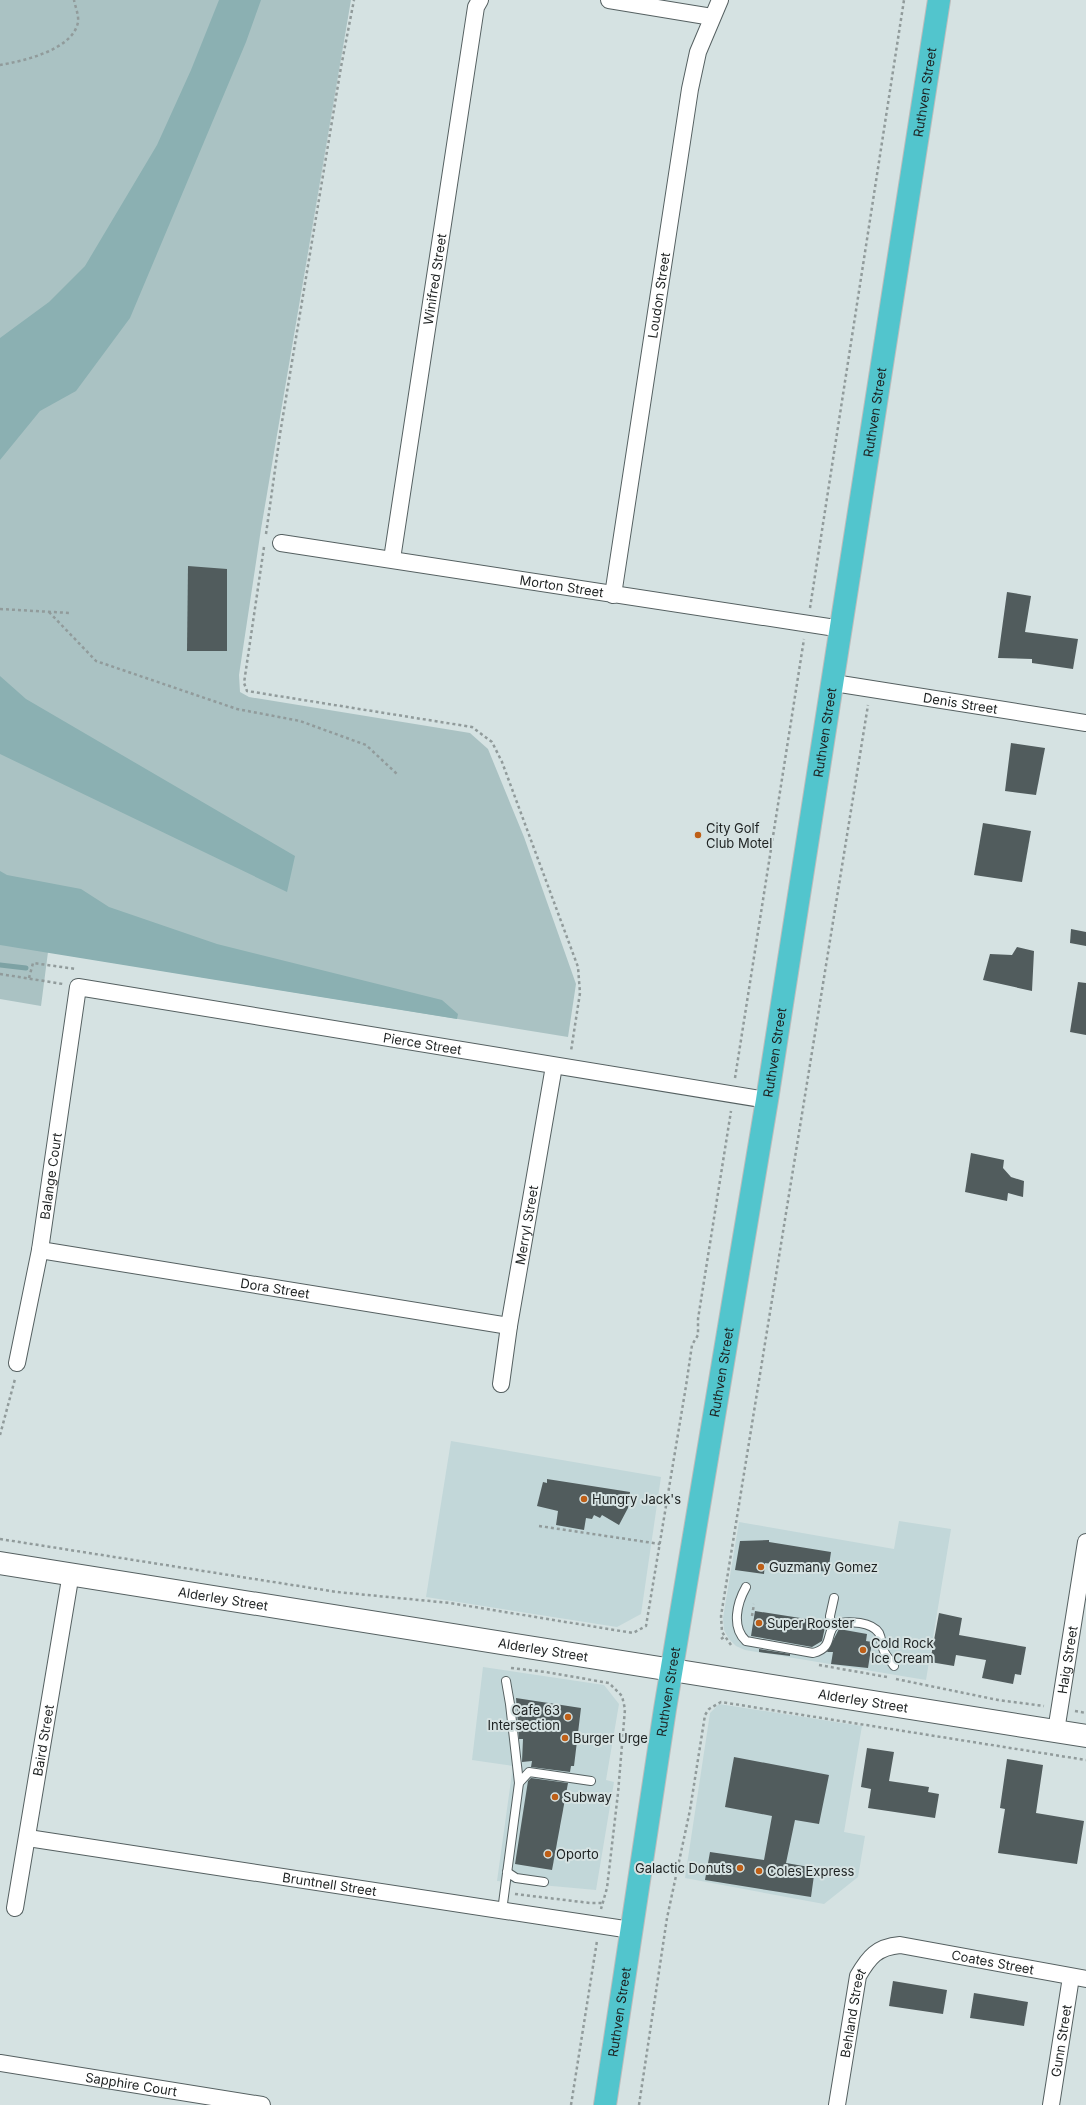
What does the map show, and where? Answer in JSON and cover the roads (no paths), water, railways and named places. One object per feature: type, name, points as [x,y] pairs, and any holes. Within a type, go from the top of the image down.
[{"type":"highway","name":"Ruthven Street","points":[[605,2105],[672,1669],[767,1100],[834,683],[940,0]]},
{"type":"street","name":"Winifred Street","points":[[392,559],[476,7],[480,0]]},
{"type":"street","points":[[609,0],[712,17]]},
{"type":"street","name":"Loudon Street","points":[[613,595],[690,89],[698,52],[720,0]]},
{"type":"street","name":"Morton Street","points":[[281,543],[842,629]]},
{"type":"street","name":"Denis Street","points":[[834,683],[1086,724]]},
{"type":"street","name":"Pierce Street","points":[[78,987],[767,1100]]},
{"type":"street","name":"Balange Court","points":[[17,1363],[40,1250],[78,987]]},
{"type":"street","name":"Merryl Street","points":[[501,1384],[509,1326],[554,1066]]},
{"type":"street","name":"Dora Street","points":[[40,1250],[509,1326]]},
{"type":"street","name":"Haig Street","points":[[1056,1731],[1086,1542]]},
{"type":"street","name":"Alderley Street","points":[[0,1563],[71,1573],[1086,1736]]},
{"type":"street","name":"Baird Street","points":[[15,1908],[28,1838],[71,1573]]},
{"type":"street","name":"Bruntnell Street","points":[[28,1838],[631,1930]]},
{"type":"street","name":"Coates Street","points":[[900,1945],[1079,1978]]},
{"type":"street","name":"Behland Street","points":[[837,2105],[858,1976],[865,1962],[876,1952],[887,1946],[900,1945]]},
{"type":"street","name":"Gunn Street","points":[[1051,2105],[1079,1978]]},
{"type":"street","name":"Sapphire Court","points":[[0,2063],[262,2105]]},
{"type":"lane","points":[[746,1587],[739,1599],[737,1622],[740,1637],[746,1642],[813,1653],[820,1651],[826,1646],[831,1630],[830,1616],[834,1598]]},
{"type":"lane","points":[[831,1630],[837,1623],[844,1621],[872,1627],[878,1632],[882,1640],[884,1650],[894,1666]]},
{"type":"lane","points":[[502,1911],[519,1783],[506,1681]]},
{"type":"lane","points":[[519,1783],[529,1772],[591,1781]]},
{"type":"lane","points":[[507,1872],[516,1878],[544,1882]]},
{"type":"waterway","points":[[0,965],[26,968]]},
{"type":"place","name":"City Golf Club Motel","points":[[698,835]]},
{"type":"place","name":"Hungry Jack's","points":[[584,1499]]},
{"type":"place","name":"Guzman y Gomez","points":[[761,1567]]},
{"type":"place","name":"Super Rooster","points":[[759,1623]]},
{"type":"place","name":"Cold Rock Ice Cream","points":[[863,1650]]},
{"type":"place","name":"Cafe 63 Intersection","points":[[568,1717]]},
{"type":"place","name":"Burger Urge","points":[[565,1738]]},
{"type":"place","name":"Subway","points":[[555,1797]]},
{"type":"place","name":"Oporto","points":[[548,1854]]},
{"type":"place","name":"Galactic Donuts","points":[[740,1868]]},
{"type":"place","name":"Coles Express","points":[[759,1871]]}]
